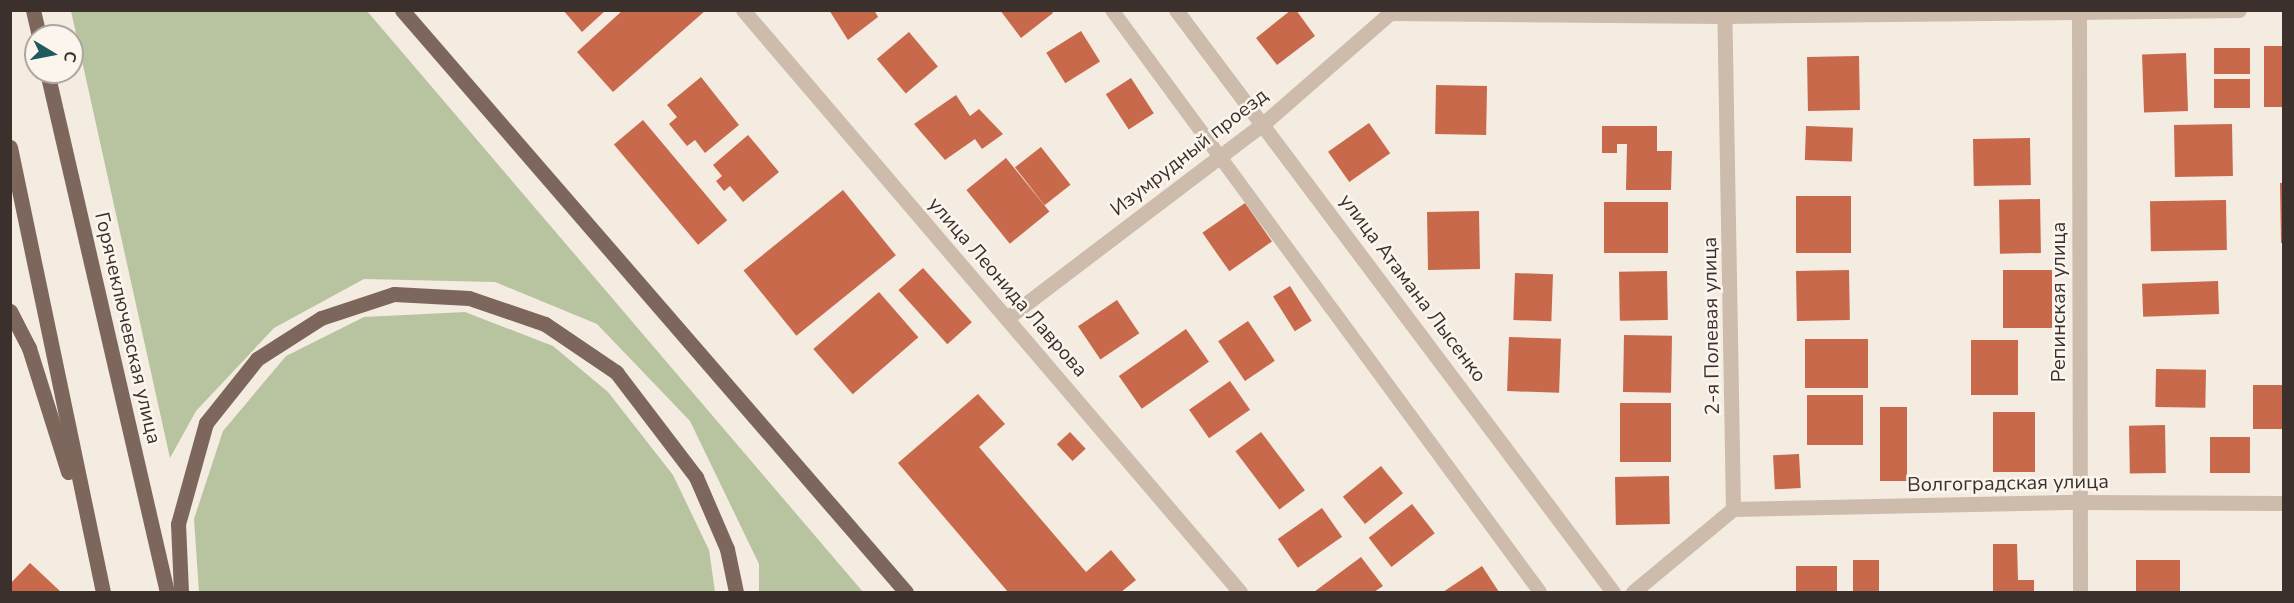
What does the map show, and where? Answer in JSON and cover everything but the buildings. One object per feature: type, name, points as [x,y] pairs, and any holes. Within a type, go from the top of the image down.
[{"type":"main road","points":[[402,10],[906,592]]},
{"type":"main road","name":"Горячеключевская улица","points":[[50,84],[167,592]]},
{"type":"main road","points":[[10,147],[85,519],[102,592]]},
{"type":"main road","points":[[181,592],[178,524],[206,423],[257,359],[321,318],[394,294],[469,298],[534,320],[616,372],[696,477],[727,549],[736,592]]},
{"type":"main road","points":[[10,311],[29,348],[85,519]]},
{"type":"street","name":"улица Леонида Лаврова","points":[[742,10],[1240,592]]},
{"type":"street","name":"улица Атамана Лысенко","points":[[1176,10],[1264,123],[1613,592]]},
{"type":"street","points":[[1390,12],[2239,10]]},
{"type":"street","name":"Изумрудный проезд","points":[[1007,318],[1264,123],[1390,12]]},
{"type":"street","name":"Репинская улица","points":[[2079,12],[2080,592]]},
{"type":"street","name":"2-я Полевая улица","points":[[1724,13],[1733,509]]},
{"type":"street","name":"Волгоградская улица","points":[[1733,509],[2079,502],[2283,503]]},
{"type":"street","points":[[1633,592],[1733,509]]},
{"type":"lane","points":[[1112,10],[1540,592]]},
{"type":"green space","points":[[71,11],[367,11],[863,592],[759,592],[759,564],[690,421],[597,324],[495,282],[364,279],[274,328],[196,411],[170,458],[84,70],[84,24],[74,24]]},
{"type":"green space","points":[[465,312],[553,346],[608,392],[673,475],[709,550],[715,592],[199,592],[194,519],[223,431],[286,356],[364,317]]}]
